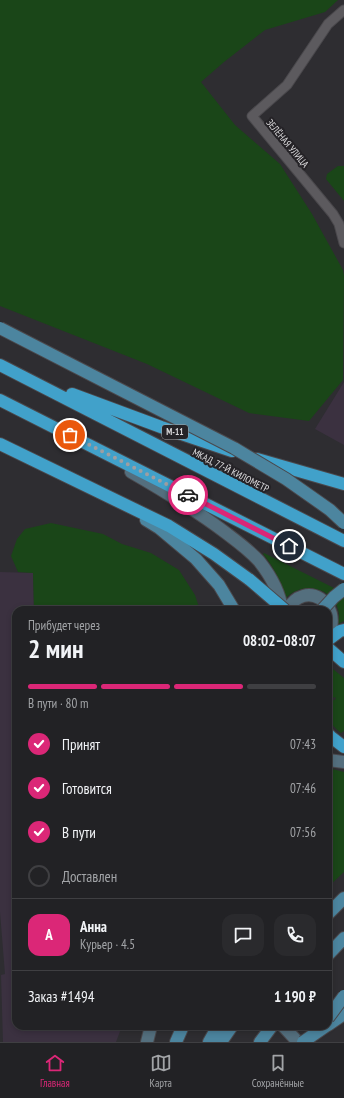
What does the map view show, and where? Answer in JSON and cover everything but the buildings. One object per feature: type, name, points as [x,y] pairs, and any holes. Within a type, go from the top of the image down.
[{"type":"highway","name":"М-11","points":[[5,368],[160,427],[271,464],[344,484]]},
{"type":"highway","name":"МКАД, 77-Й КИЛОМЕТР","points":[[5,368],[344,541]]},
{"type":"highway","points":[[4,402],[344,574]]},
{"type":"highway","points":[[0,444],[169,526],[214,554],[250,580],[281,606]]},
{"type":"highway","points":[[332,637],[344,630]]},
{"type":"highway","points":[[332,652],[344,662]]},
{"type":"highway","points":[[332,738],[344,746]]},
{"type":"main road","points":[[0,328],[234,448],[286,479],[330,510],[344,523]]},
{"type":"main road","points":[[83,442],[204,516],[244,547],[258,560],[268,573],[276,589],[281,606]]},
{"type":"main road","points":[[108,496],[159,528],[196,559],[219,585],[232,606]]},
{"type":"main road","points":[[326,606],[344,589]]},
{"type":"main road","points":[[290,606],[298,598],[306,595],[312,595],[326,602],[328,606]]},
{"type":"main road","points":[[332,760],[344,762]]},
{"type":"main road","points":[[332,910],[344,898]]},
{"type":"main road","points":[[332,951],[344,938]]},
{"type":"main road","points":[[332,1012],[344,996]]},
{"type":"main road","points":[[332,1014],[344,1001]]},
{"type":"main road","points":[[332,1022],[344,1014]]},
{"type":"main road","points":[[148,1042],[150,1030]]},
{"type":"main road","points":[[176,1042],[181,1030]]},
{"type":"main road","points":[[209,1042],[216,1030]]},
{"type":"main road","points":[[221,1042],[229,1030]]},
{"type":"main road","points":[[260,1042],[269,1030]]},
{"type":"main road","points":[[287,1030],[298,1042]]},
{"type":"main road","points":[[304,1042],[317,1030]]},
{"type":"main road","points":[[311,1042],[318,1030]]},
{"type":"main road","points":[[304,1042],[320,1030]]},
{"type":"street","name":"ЗЕЛЁНАЯ УЛИЦА","points":[[344,10],[328,24],[287,85],[252,116],[333,214],[339,224],[344,243]]},
{"type":"shaded area","points":[[344,382],[344,445],[315,429]]},
{"type":"shaded area","points":[[0,572],[33,573],[34,606],[12,606],[12,1030],[120,1030],[116,1042],[3,1042],[1,975],[5,974],[0,912]]},
{"type":"green space","points":[[0,0],[338,0],[325,12],[265,30],[201,82],[235,125],[280,164],[312,214],[343,270],[343,380],[309,421],[249,413],[147,364],[0,306]]},
{"type":"green space","points":[[338,166],[344,166],[344,201],[326,179],[327,174]]},
{"type":"green space","points":[[51,523],[103,534],[122,544],[151,553],[179,570],[195,595],[199,606],[34,606],[33,573],[18,572],[11,556],[17,539],[25,529]]},
{"type":"green space","points":[[264,553],[344,593],[344,621],[338,624],[337,623],[339,614],[337,605],[332,598],[318,590],[309,588],[301,589],[293,592],[285,598],[277,575],[263,554]]},
{"type":"green space","points":[[332,668],[344,678],[344,731],[341,733],[332,724],[332,701],[336,699],[335,697],[332,698]]},
{"type":"green space","points":[[332,769],[344,772],[344,872],[332,883]]},
{"type":"way so far","points":[[70,435],[188,495]]},
{"type":"route","points":[[188,495],[289,546]]}]
